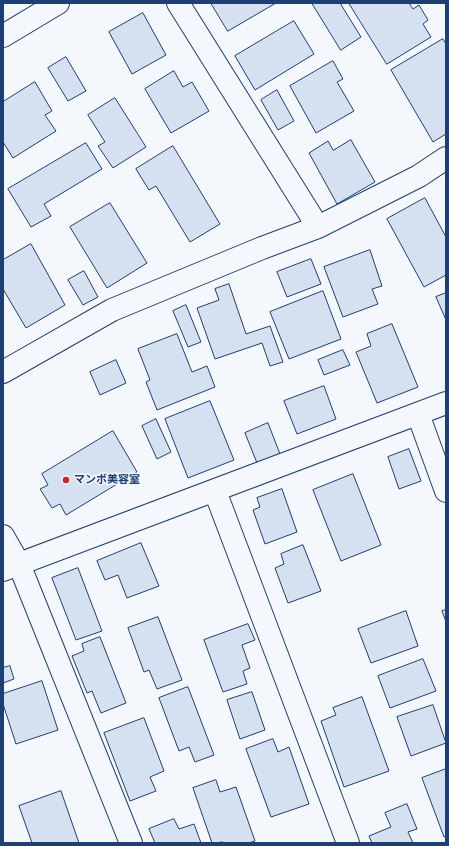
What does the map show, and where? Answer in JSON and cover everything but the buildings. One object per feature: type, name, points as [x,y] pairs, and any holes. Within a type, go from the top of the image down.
[{"type":"street","points":[[3,36],[58,3]]},
{"type":"street","points":[[178,3],[318,227]]},
{"type":"street","points":[[3,372],[112,310],[262,248],[318,227],[419,176],[446,158]]},
{"type":"street","points":[[11,567],[446,403]]},
{"type":"street","points":[[418,414],[446,491]]},
{"type":"street","points":[[215,490],[348,843]]},
{"type":"street","points":[[3,536],[11,567],[132,843]]},
{"type":"place","name":"マンボ美容室","points":[[66,480]]}]
